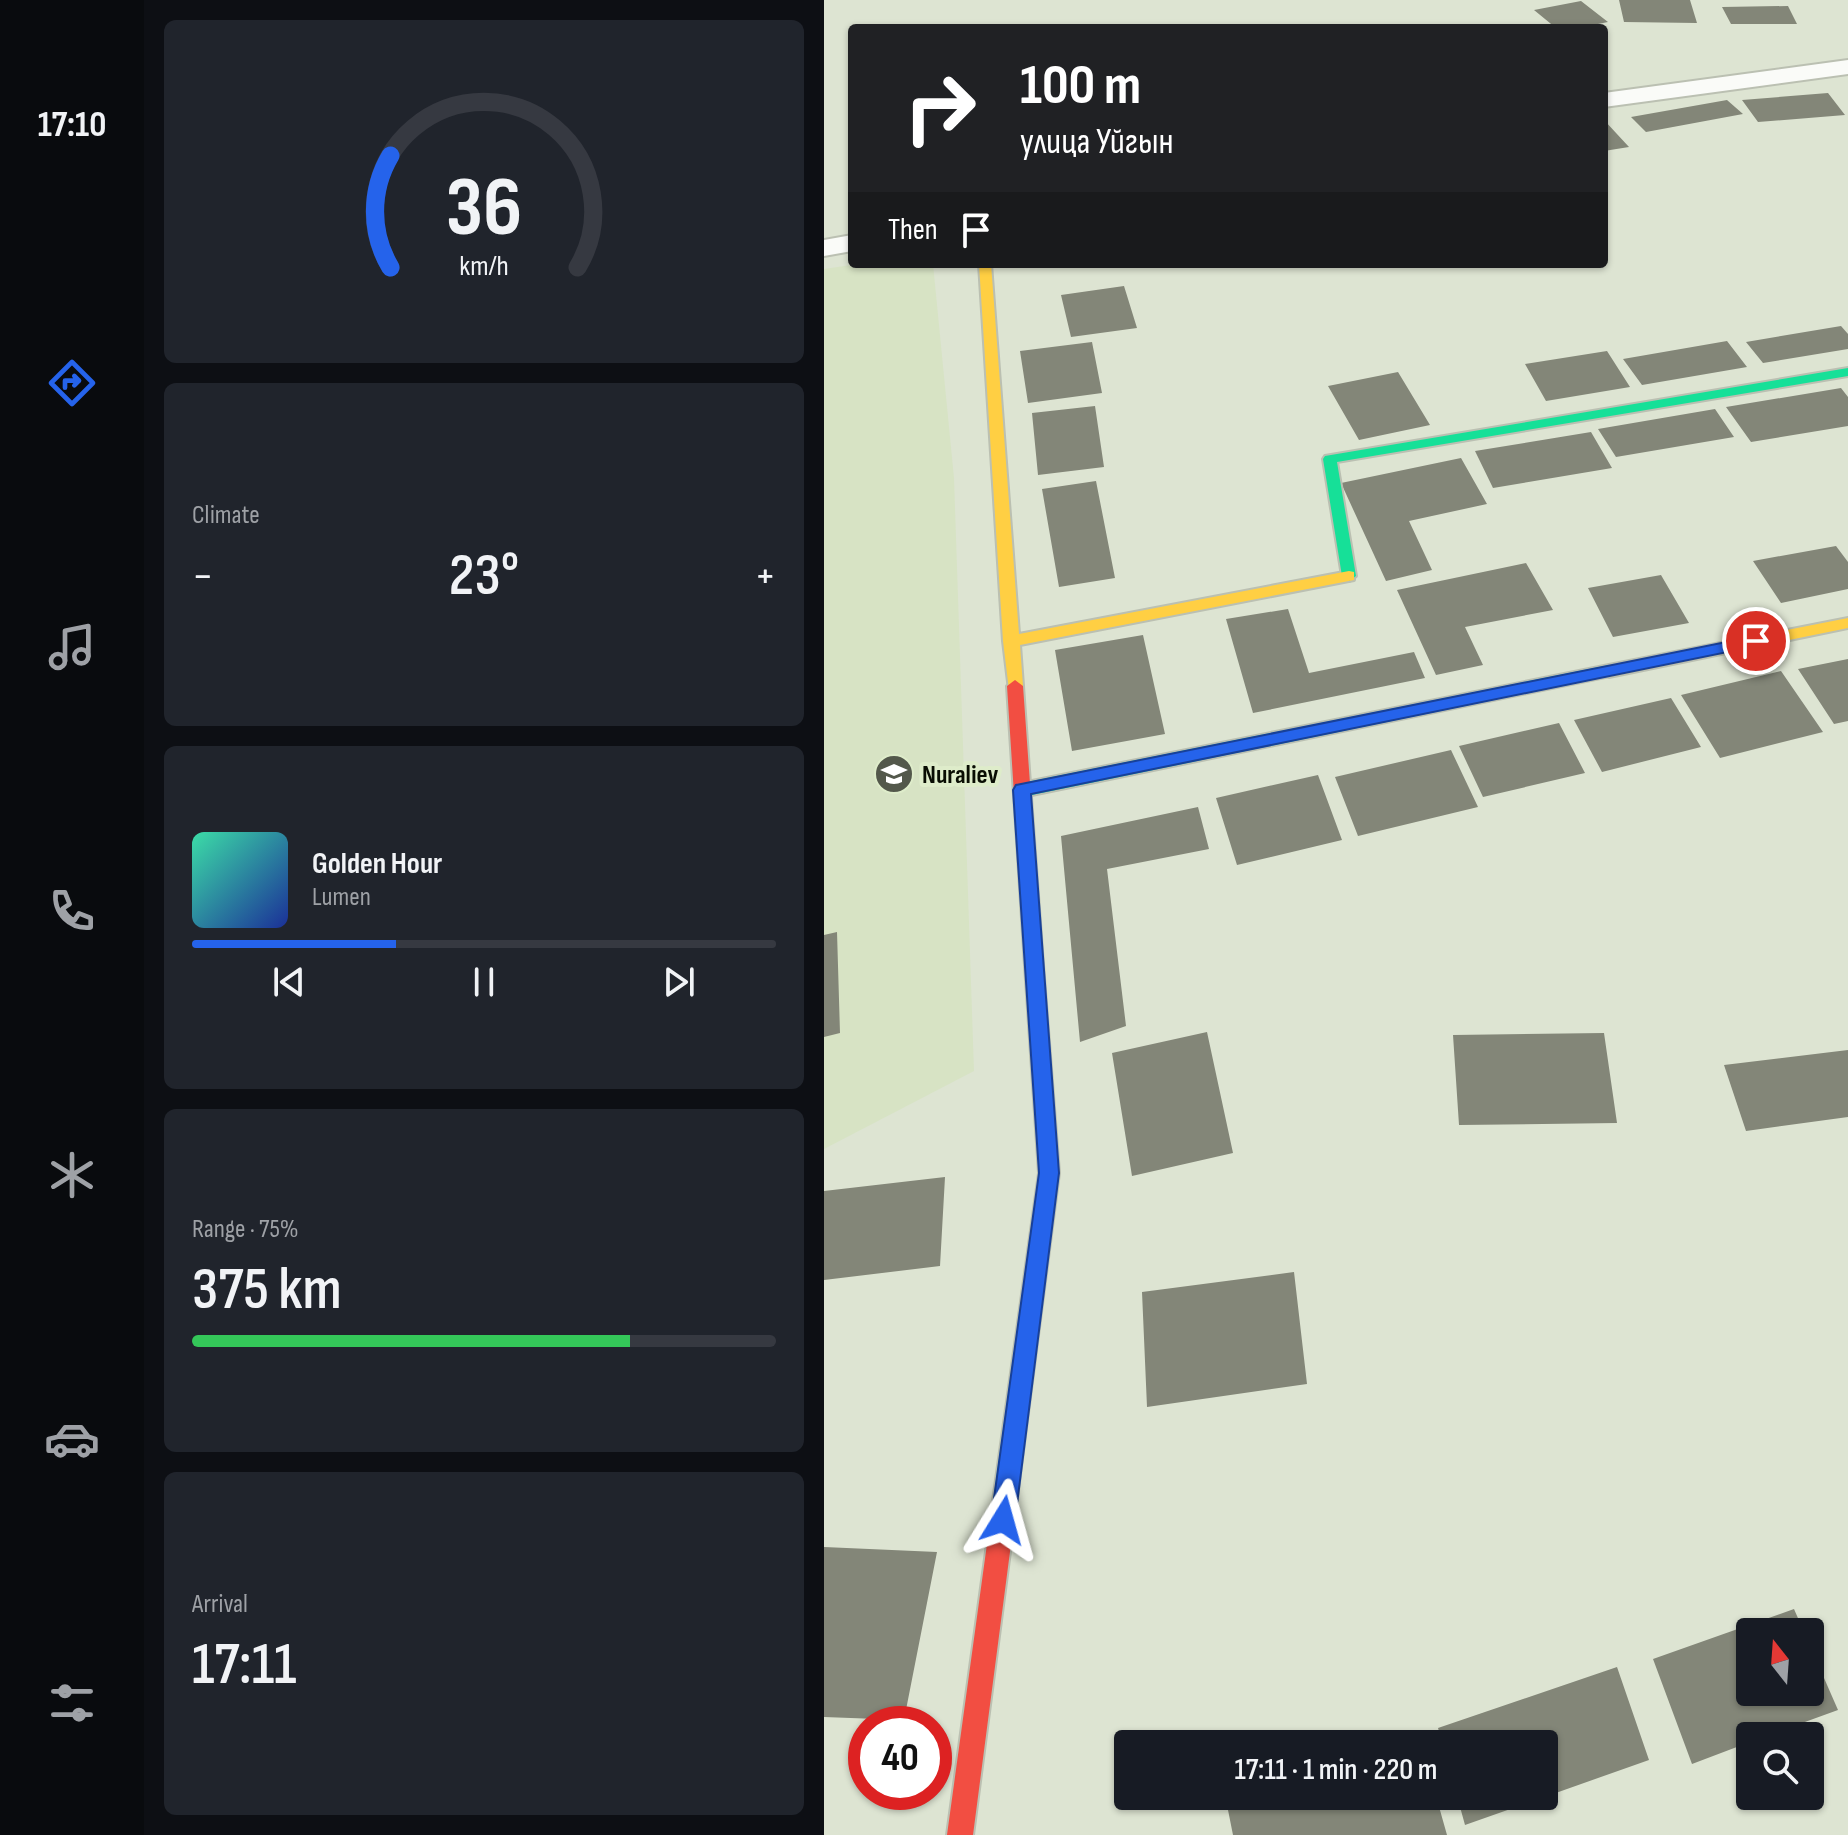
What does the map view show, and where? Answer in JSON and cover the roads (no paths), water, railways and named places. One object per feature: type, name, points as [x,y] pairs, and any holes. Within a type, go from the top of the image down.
[{"type":"street","points":[[1608,99],[1848,67]]},
{"type":"street","points":[[824,248],[848,244]]},
{"type":"street","points":[[960,1835],[1049,1173],[985,268]]},
{"type":"street","points":[[1011,641],[1350,576],[1330,459],[1848,372]]},
{"type":"street","points":[[1022,790],[1848,623]]},
{"type":"place","name":"Nuraliev","points":[[894,774]]}]
